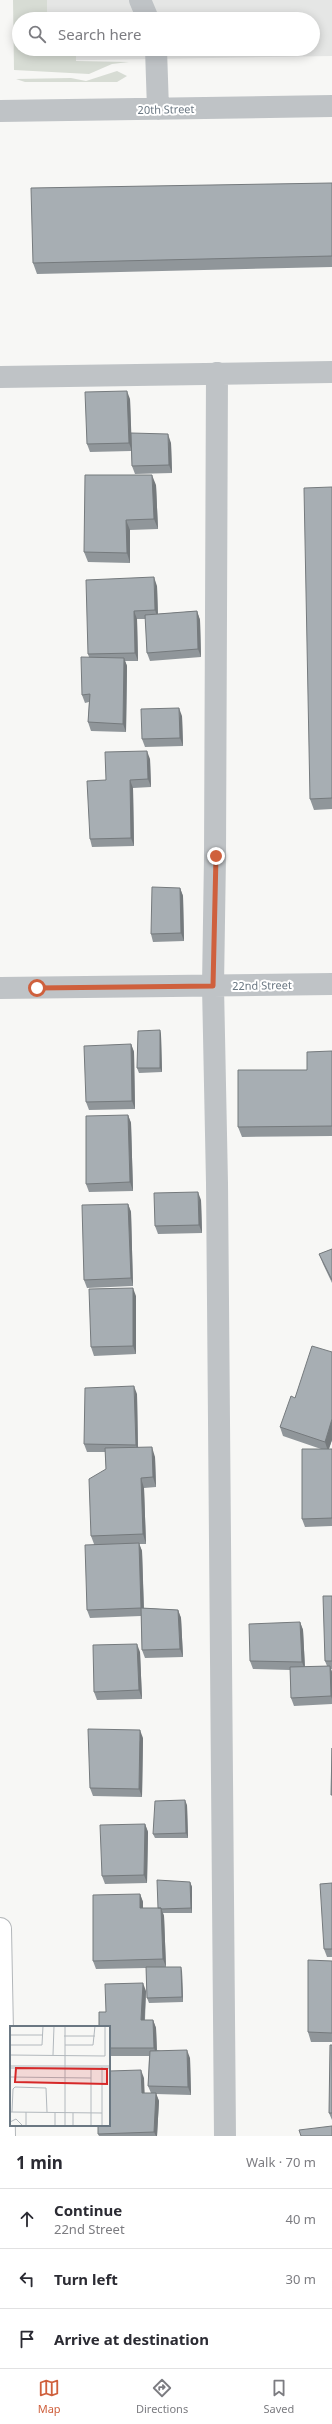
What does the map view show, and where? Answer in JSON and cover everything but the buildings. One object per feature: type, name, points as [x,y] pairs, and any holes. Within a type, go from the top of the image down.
[{"type":"main road","points":[[0,1929],[4,2136]]},
{"type":"street","points":[[140,0],[145,12]]},
{"type":"street","points":[[156,56],[158,109]]},
{"type":"street","name":"20th Street","points":[[0,112],[332,106]]},
{"type":"street","points":[[0,377],[332,372]]},
{"type":"street","points":[[217,373],[216,856],[213,986],[217,1199],[225,2136]]},
{"type":"street","name":"22nd Street","points":[[0,988],[332,984]]},
{"type":"shaded area","points":[[13,0],[47,0],[47,12],[13,12]]},
{"type":"shaded area","points":[[32,0],[332,0],[332,56],[33,61],[33,56],[320,56],[320,12],[32,12]]},
{"type":"shaded area","points":[[14,56],[76,56],[76,61],[129,62],[112,64],[89,74],[14,70]]},
{"type":"shaded area","points":[[117,71],[127,76],[117,82],[25,82],[16,79],[71,78],[86,81]]},
{"type":"route","points":[[37,988],[213,986],[216,856]]}]
